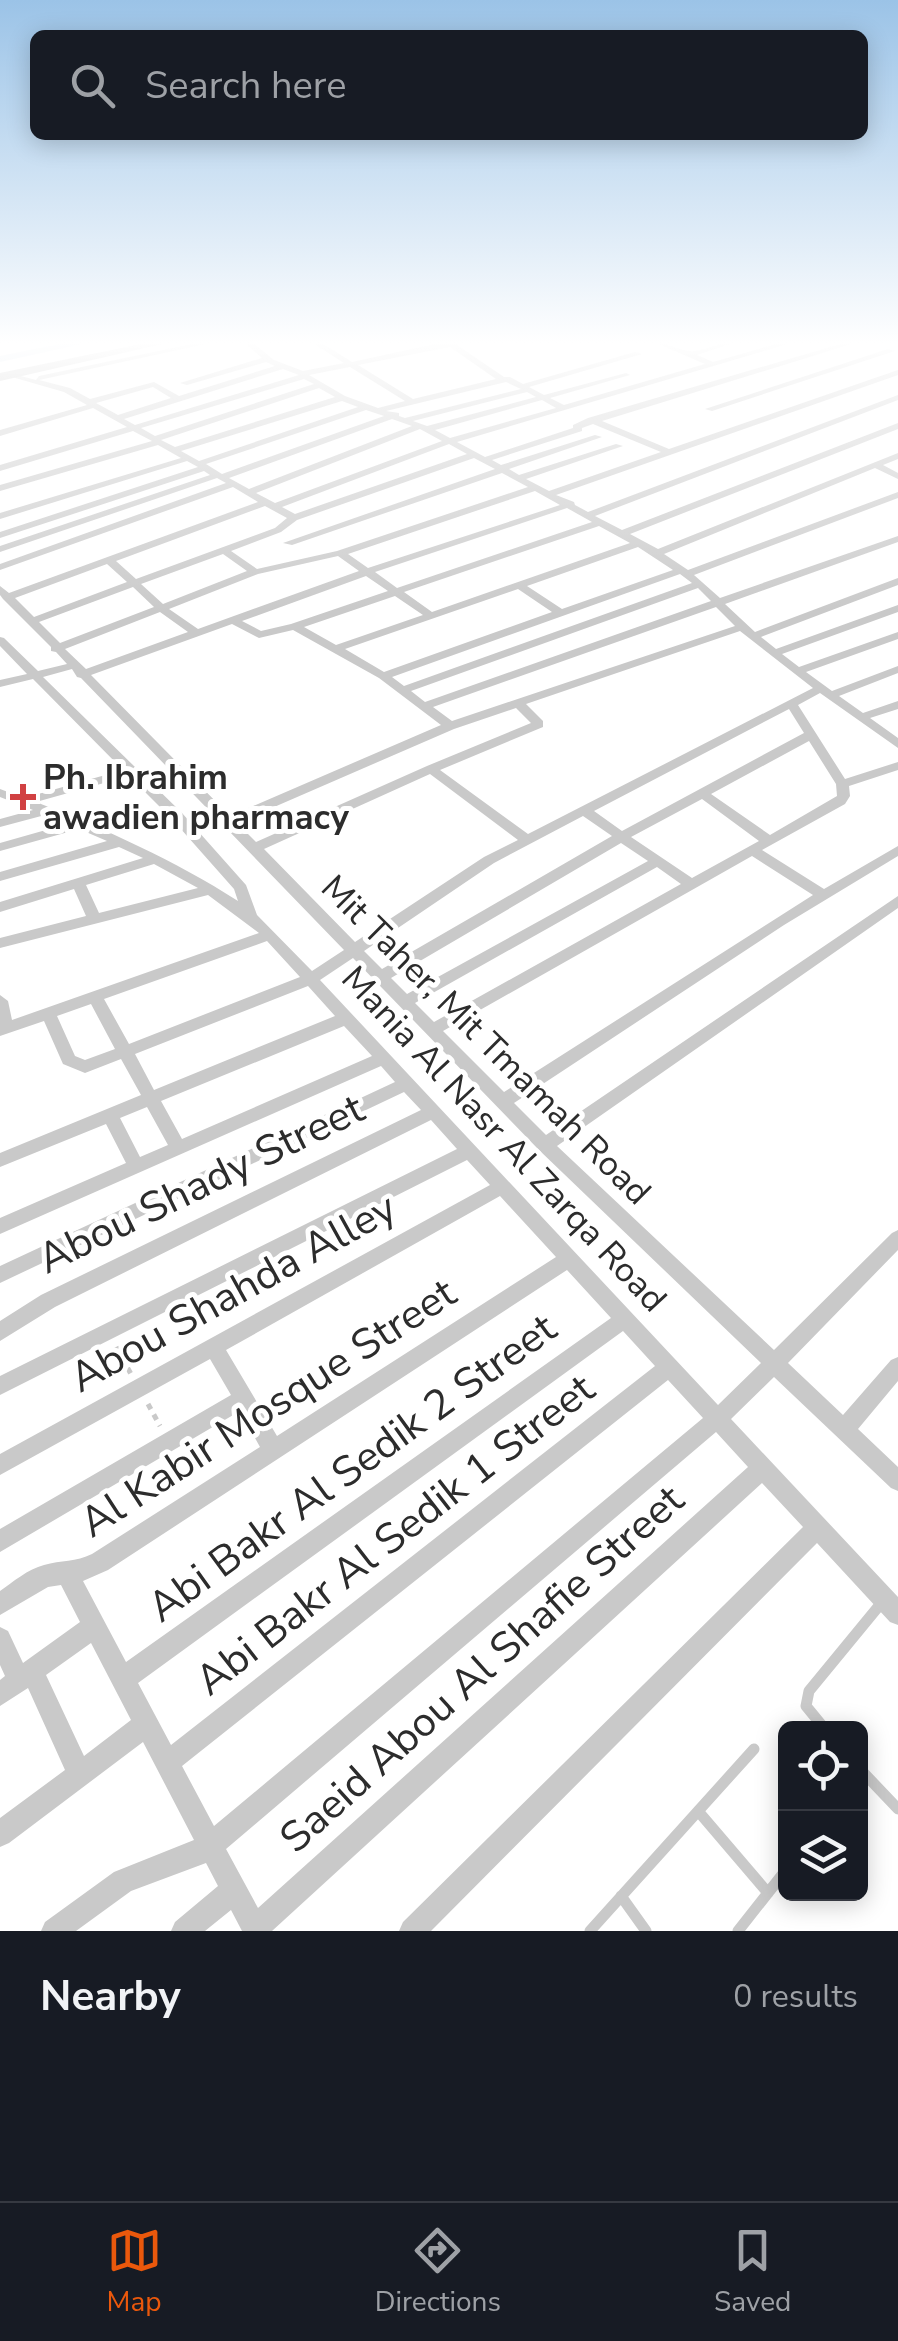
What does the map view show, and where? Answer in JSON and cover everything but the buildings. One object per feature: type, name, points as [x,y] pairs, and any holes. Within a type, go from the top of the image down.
[{"type":"street","points":[[0,468],[125,432]]},
{"type":"street","points":[[141,432],[294,518]]},
{"type":"street","points":[[0,488],[183,432]]},
{"type":"street","points":[[174,450],[232,432]]},
{"type":"street","points":[[0,534],[290,432]]},
{"type":"street","points":[[0,548],[344,432]]},
{"type":"street","points":[[373,432],[423,452]]},
{"type":"street","points":[[249,492],[410,432]]},
{"type":"street","points":[[433,432],[657,553],[700,584],[774,652],[898,744]]},
{"type":"street","points":[[4,593],[479,432]]},
{"type":"street","points":[[537,432],[549,438]]},
{"type":"street","points":[[30,622],[278,530],[294,518],[571,432]]},
{"type":"street","points":[[584,432],[646,458]]},
{"type":"street","points":[[622,432],[666,451]]},
{"type":"street","points":[[550,494],[720,432]]},
{"type":"street","points":[[589,515],[800,432]]},
{"type":"street","points":[[622,534],[882,432]]},
{"type":"street","points":[[288,543],[598,438]]},
{"type":"street","points":[[520,478],[619,446]]},
{"type":"street","points":[[657,553],[898,456]]},
{"type":"street","points":[[0,516],[197,463]]},
{"type":"street","points":[[875,466],[898,476]]},
{"type":"street","points":[[0,567],[234,484]]},
{"type":"street","points":[[56,649],[254,572],[340,554],[537,487]]},
{"type":"street","points":[[383,676],[898,496]]},
{"type":"street","points":[[0,684],[76,670],[570,504]]},
{"type":"street","points":[[231,619],[258,635],[295,626],[600,522]]},
{"type":"street","points":[[426,706],[898,539]]},
{"type":"street","points":[[338,648],[639,543]]},
{"type":"street","points":[[882,545],[898,551]]},
{"type":"street","points":[[224,550],[254,572]]},
{"type":"street","points":[[340,554],[369,570],[430,615]]},
{"type":"street","points":[[108,560],[195,632]]},
{"type":"street","points":[[227,822],[450,726],[898,582]]},
{"type":"street","points":[[518,584],[559,612]]},
{"type":"street","points":[[404,690],[700,584]]},
{"type":"street","name":"Mit Taher, Mit Tmamah Road","points":[[4,593],[378,978],[771,1370],[844,1429],[898,1480]]},
{"type":"street","points":[[774,652],[898,608]]},
{"type":"street","points":[[295,626],[383,676],[450,726]]},
{"type":"street","points":[[798,671],[898,635]]},
{"type":"street","points":[[0,640],[133,771],[241,888],[250,916]]},
{"type":"street","points":[[0,659],[16,655]]},
{"type":"street","points":[[48,1014],[69,1060],[76,1066],[91,1066],[311,979],[526,839],[791,704],[898,669]]},
{"type":"street","points":[[254,849],[538,724],[518,703]]},
{"type":"street","points":[[431,1031],[840,801],[844,796],[842,784],[791,704]]},
{"type":"street","points":[[862,718],[898,705]]},
{"type":"street","points":[[378,978],[621,837],[810,735]]},
{"type":"street","points":[[842,784],[898,766]]},
{"type":"street","points":[[431,769],[526,839]]},
{"type":"street","points":[[23,802],[133,771]]},
{"type":"street","name":"Mania Al Nasr Al Zarqa Road","points":[[0,793],[152,860],[250,916],[670,1366],[724,1413],[763,1468],[894,1607]]},
{"type":"street","points":[[702,793],[769,841]]},
{"type":"street","points":[[582,810],[692,884]]},
{"type":"street","points":[[0,823],[45,811]]},
{"type":"street","points":[[0,847],[77,825]]},
{"type":"street","points":[[0,878],[117,843]]},
{"type":"street","points":[[752,850],[824,895]]},
{"type":"street","points":[[502,1102],[898,850]]},
{"type":"street","points":[[0,907],[152,860]]},
{"type":"street","points":[[403,1003],[658,861]]},
{"type":"street","points":[[78,883],[95,918]]},
{"type":"street","points":[[0,943],[208,890]]},
{"type":"street","points":[[545,1144],[898,900]]},
{"type":"street","points":[[0,1000],[3,1029],[270,935]]},
{"type":"street","points":[[95,997],[178,1148]]},
{"type":"street","points":[[0,1160],[347,1018]]},
{"type":"street","points":[[0,1226],[384,1058]]},
{"type":"street","points":[[0,1275],[408,1083]]},
{"type":"street","name":"Abou Shady Street","points":[[1,1326],[434,1112]]},
{"type":"street","points":[[110,1114],[136,1167]]},
{"type":"street","points":[[0,1386],[470,1150]]},
{"type":"street","name":"Abou Shahda Alley","points":[[0,1466],[503,1186]]},
{"type":"street","points":[[54,1931],[123,1881],[172,1865],[210,1845],[724,1413],[771,1370],[898,1238]]},
{"type":"street","name":"Al Kabir Mosque Street","points":[[0,1604],[44,1576],[92,1567],[570,1258]]},
{"type":"street","name":"Abi Bakr Al Sedik 2 Street","points":[[123,1679],[626,1318]]},
{"type":"street","points":[[213,1346],[274,1451]]},
{"type":"street","name":"Abi Bakr Al Sedik 1 Street","points":[[167,1764],[670,1366]]},
{"type":"street","points":[[844,1429],[898,1366]]},
{"type":"street","points":[[0,1541],[244,1398]]},
{"type":"street","name":"Saeid Abou Al Shafie Street","points":[[255,1930],[763,1468]]},
{"type":"street","points":[[412,1931],[818,1527]]},
{"type":"street","points":[[65,1570],[255,1930]]},
{"type":"street","points":[[17,1682],[95,1626]]},
{"type":"street","points":[[0,1640],[17,1682],[80,1775]]},
{"type":"street","points":[[0,1834],[146,1724]]},
{"type":"street","points":[[184,1931],[234,1890]]},
{"type":"lane","points":[[818,1721],[806,1706],[808,1691],[894,1607]]},
{"type":"lane","points":[[590,1931],[754,1749]]},
{"type":"lane","points":[[868,1779],[898,1809]]},
{"type":"lane","points":[[698,1811],[768,1893]]},
{"type":"lane","points":[[738,1931],[778,1880]]},
{"type":"lane","points":[[621,1896],[646,1931]]},
{"type":"path","points":[[108,1332],[139,1387],[191,1504]]},
{"type":"place","name":"Ph. Ibrahim awadien pharmacy","points":[[23,797]]}]
